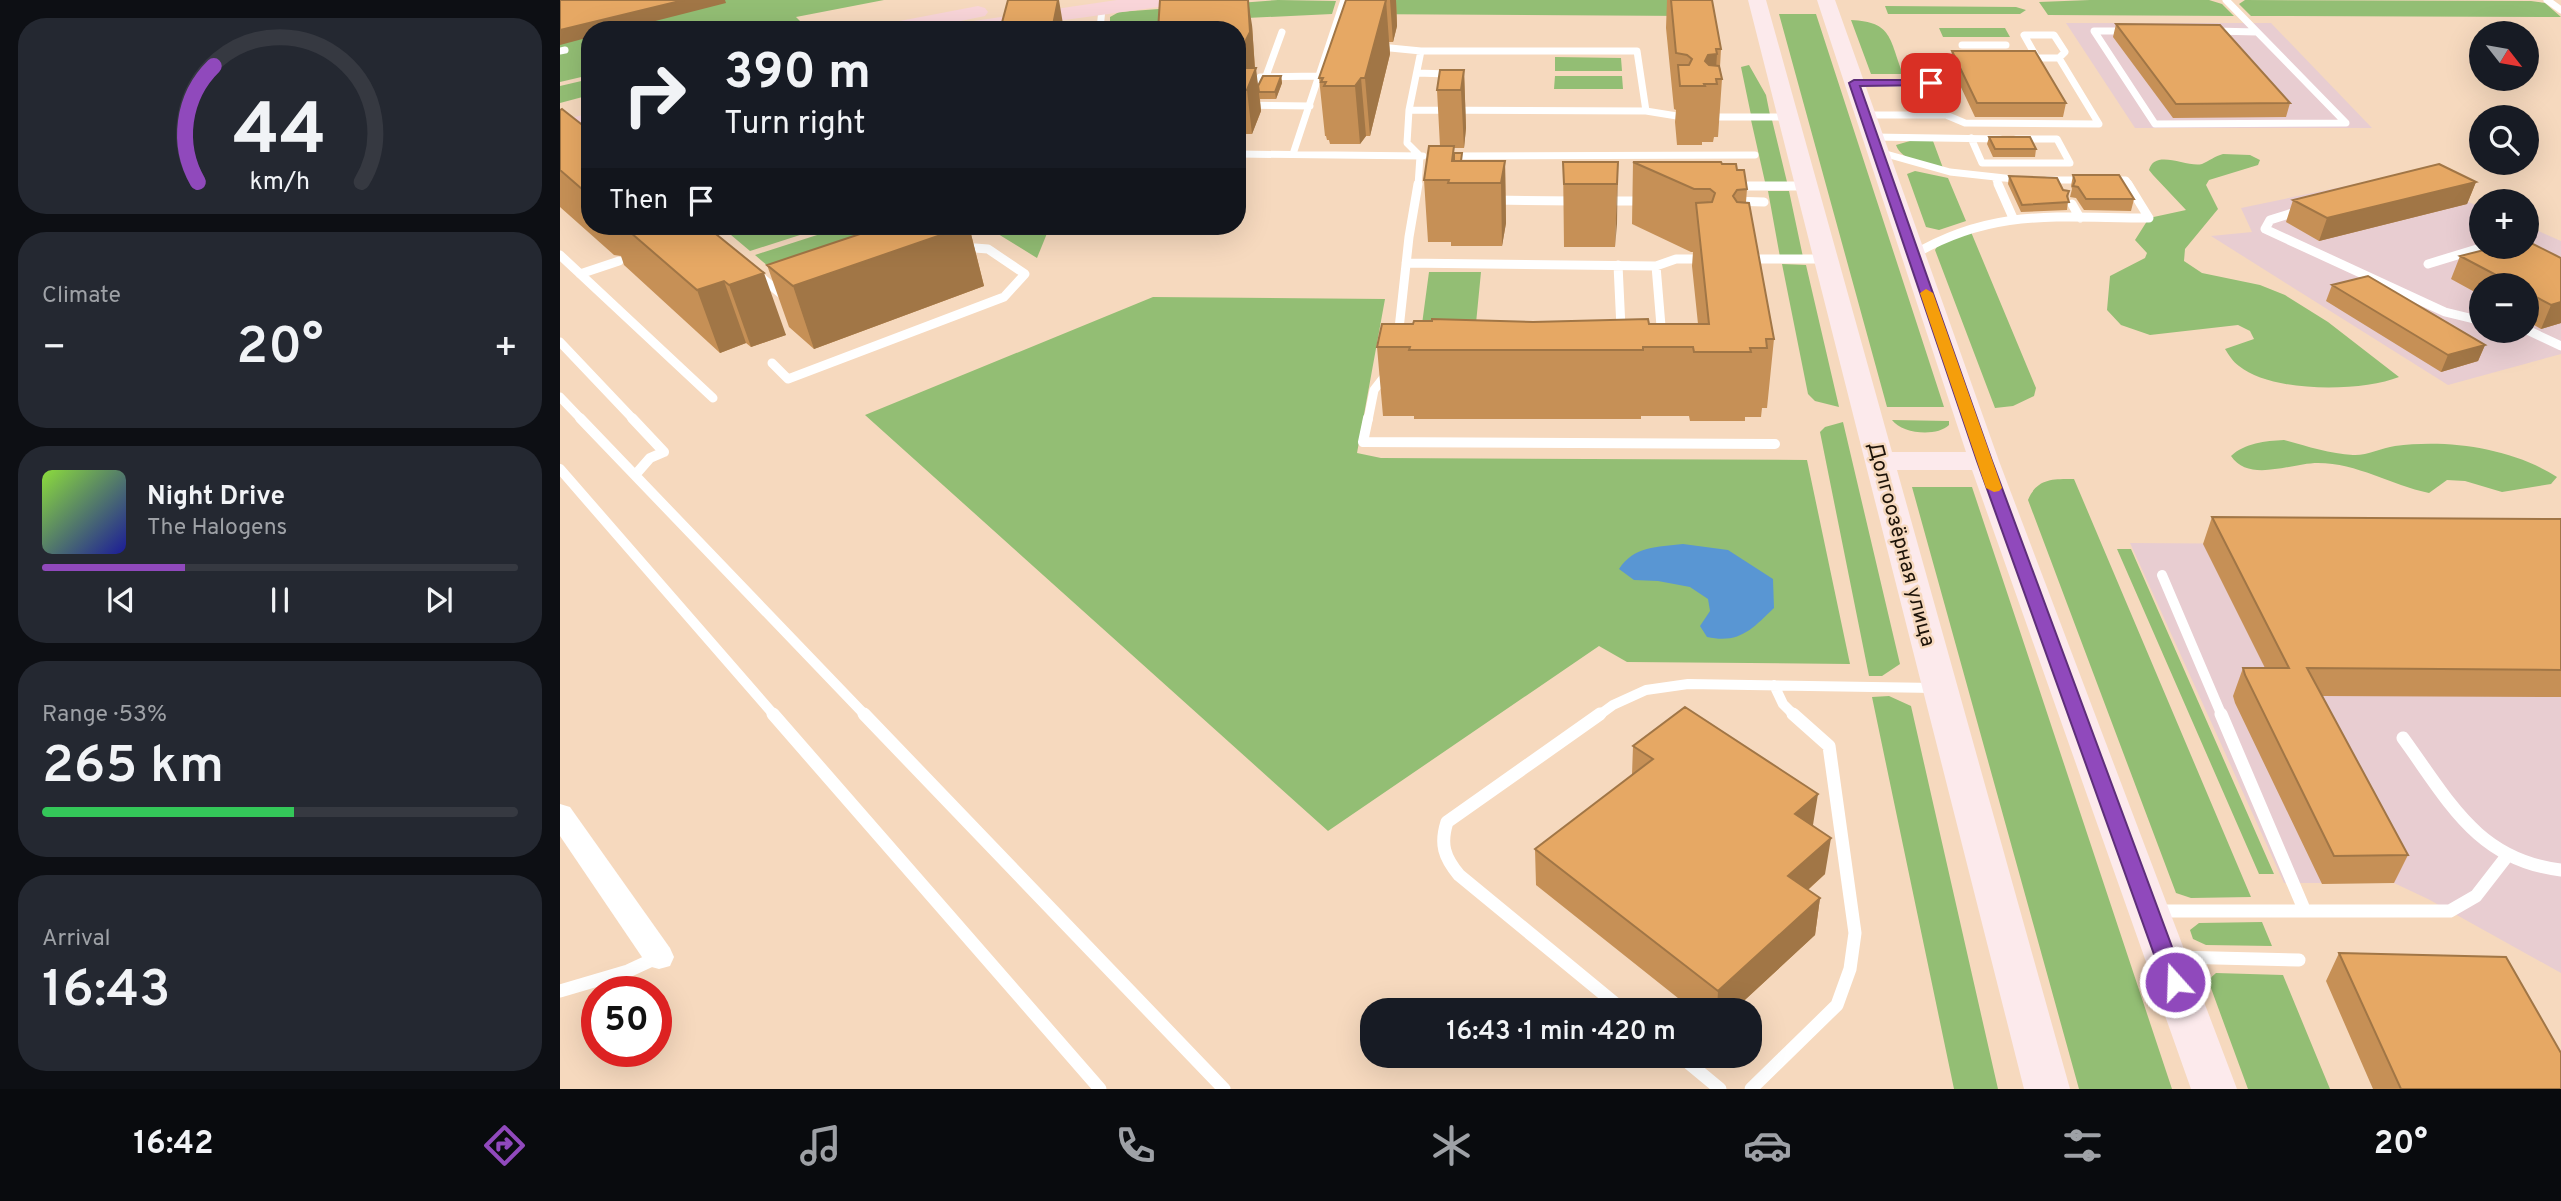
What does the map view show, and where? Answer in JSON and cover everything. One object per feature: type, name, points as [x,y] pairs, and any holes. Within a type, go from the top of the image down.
[{"type":"main road","points":[[933,21],[1047,0]]},
{"type":"main road","points":[[1014,21],[1166,0]]},
{"type":"main road","name":"Долгоозёрная улица","points":[[1757,0],[2047,1089]]},
{"type":"main road","points":[[1826,0],[1984,461],[2214,1089]]},
{"type":"main road","points":[[560,110],[581,104]]},
{"type":"main road","points":[[560,128],[581,122]]},
{"type":"main road","points":[[1880,461],[1984,461]]},
{"type":"street","points":[[560,814],[659,957]]},
{"type":"lane","points":[[1293,154],[1344,0]]},
{"type":"lane","points":[[2135,31],[2094,31],[2155,124],[2346,123],[2226,0]]},
{"type":"lane","points":[[2547,0],[2561,9]]},
{"type":"lane","points":[[1101,21],[1102,8]]},
{"type":"lane","points":[[2203,31],[2257,32]]},
{"type":"lane","points":[[1266,76],[1282,32]]},
{"type":"lane","points":[[2015,58],[2037,58],[2059,58],[2066,52],[2054,35],[2024,35],[2037,58]]},
{"type":"lane","points":[[1962,45],[1989,48],[2006,45]]},
{"type":"lane","points":[[1327,47],[1337,47]]},
{"type":"lane","points":[[1380,47],[1421,51],[1637,51],[1646,111]]},
{"type":"lane","points":[[1397,351],[1406,263],[1417,200],[1420,156],[1407,143],[1409,110],[1421,51]]},
{"type":"lane","points":[[1945,115],[1923,60],[1934,57],[1970,57]]},
{"type":"lane","points":[[1872,134],[1945,115],[1965,123],[2099,124],[2059,58]]},
{"type":"lane","points":[[1417,73],[1448,74],[1446,86]]},
{"type":"lane","points":[[1310,106],[1247,105],[1257,79],[1266,76],[1319,76]]},
{"type":"lane","points":[[1854,83],[1931,83]]},
{"type":"lane","points":[[1441,110],[1443,98]]},
{"type":"lane","points":[[1409,110],[1646,111],[1683,117]]},
{"type":"lane","points":[[1708,117],[1788,117]]},
{"type":"lane","points":[[1872,134],[2057,139],[2070,163],[1982,163],[1971,138]]},
{"type":"lane","points":[[1872,134],[1951,174],[1996,180],[2126,180],[2149,218],[2013,218],[1984,223],[1940,238],[1913,255]]},
{"type":"lane","points":[[1246,154],[1433,156]]},
{"type":"lane","points":[[1447,156],[1755,155]]},
{"type":"lane","points":[[1996,180],[2013,218]]},
{"type":"lane","points":[[2060,180],[2066,192]]},
{"type":"lane","points":[[1748,186],[1807,186]]},
{"type":"lane","points":[[1417,200],[1430,200]]},
{"type":"lane","points":[[1483,200],[1585,201]]},
{"type":"lane","points":[[1596,201],[1659,201]]},
{"type":"lane","points":[[1725,201],[1764,202]]},
{"type":"lane","points":[[2072,204],[2080,218]]},
{"type":"lane","points":[[2306,209],[2270,220],[2264,226],[2265,229],[2445,312],[2469,318]]},
{"type":"lane","points":[[687,239],[699,235]]},
{"type":"lane","points":[[711,235],[718,241]]},
{"type":"lane","points":[[772,363],[788,379],[1004,297],[1025,274],[988,249],[951,247]]},
{"type":"lane","points":[[2428,264],[2469,251]]},
{"type":"lane","points":[[560,255],[713,398]]},
{"type":"lane","points":[[1406,263],[1656,266],[1676,259],[1705,259]]},
{"type":"lane","points":[[1735,259],[1826,259]]},
{"type":"lane","points":[[580,274],[620,261]]},
{"type":"lane","points":[[1618,265],[1621,328]]},
{"type":"lane","points":[[1656,266],[1663,351]]},
{"type":"lane","points":[[749,267],[791,302]]},
{"type":"lane","points":[[2539,336],[2561,346]]},
{"type":"lane","points":[[560,342],[664,452],[650,458],[636,474]]},
{"type":"lane","points":[[1396,363],[1374,390],[1363,442],[1775,444]]},
{"type":"lane","points":[[560,397],[1224,1089]]},
{"type":"lane","points":[[560,469],[1100,1089]]},
{"type":"lane","points":[[2162,575],[2304,909]]},
{"type":"lane","points":[[1608,998],[1459,875],[1444,857],[1442,836],[1447,822],[1613,705],[1646,690],[1688,684],[1941,689]]},
{"type":"lane","points":[[1751,1089],[1837,1005],[1850,969],[1855,933],[1829,746],[1820,735],[1777,700],[1774,685]]},
{"type":"lane","points":[[2403,738],[2478,837],[2507,856],[2532,867],[2561,870]]},
{"type":"lane","points":[[2149,911],[2450,911],[2464,907],[2474,900],[2507,856]]},
{"type":"lane","points":[[560,990],[628,971],[659,957]]},
{"type":"lane","points":[[2166,957],[2299,960]]},
{"type":"lane","points":[[1695,1068],[1720,1089]]},
{"type":"shaded area","points":[[2066,23],[2271,23],[2372,128],[2135,128]]},
{"type":"shaded area","points":[[2399,175],[2469,202],[2469,259],[2539,259],[2539,231],[2561,241],[2561,354],[2448,385],[2211,236],[2252,232],[2241,208]]},
{"type":"shaded area","points":[[2130,543],[2561,546],[2561,973],[2394,883],[2284,883]]},
{"type":"green space","points":[[560,0],[884,0],[796,17],[800,21],[581,21],[581,77],[560,82]]},
{"type":"green space","points":[[1278,0],[1336,1],[1332,14],[1195,21],[1110,21],[1110,17],[1119,12]]},
{"type":"green space","points":[[1353,0],[1700,0],[1689,16],[1348,14]]},
{"type":"green space","points":[[2209,0],[2222,4],[2234,16],[2048,15],[2039,2]]},
{"type":"green space","points":[[2245,0],[2531,1],[2545,3],[2561,17],[2251,16],[2239,4]]},
{"type":"green space","points":[[1885,6],[2016,7],[2026,10],[2020,14],[1888,14]]},
{"type":"green space","points":[[1779,14],[1816,14],[1944,407],[1887,407]]},
{"type":"green space","points":[[1851,20],[1875,24],[1888,35],[1903,74],[1871,74]]},
{"type":"green space","points":[[1939,28],[2005,28],[2010,37],[1943,37]]},
{"type":"green space","points":[[1555,57],[1621,58],[1622,71],[1555,71]]},
{"type":"green space","points":[[1749,65],[1766,95],[1770,115],[1751,115],[1741,67]]},
{"type":"green space","points":[[1555,76],[1622,76],[1623,89],[1554,89]]},
{"type":"green space","points":[[581,81],[581,97],[560,103],[560,86]]},
{"type":"green space","points":[[1751,120],[1772,120],[1787,182],[1765,182]]},
{"type":"green space","points":[[1910,141],[1933,141],[1943,168],[1910,159],[1899,151],[1896,145]]},
{"type":"green space","points":[[2223,154],[2250,155],[2260,160],[2258,165],[2209,180],[2206,185],[2218,209],[2185,249],[2184,261],[2202,273],[2260,285],[2285,295],[2328,322],[2399,377],[2383,382],[2340,387],[2294,385],[2273,381],[2254,375],[2239,366],[2225,349],[2254,339],[2250,331],[2238,325],[2150,335],[2121,325],[2107,310],[2110,276],[2145,258],[2147,253],[2135,240],[2149,218],[2186,210],[2149,170],[2152,164],[2164,159],[2196,165]]},
{"type":"green space","points":[[1915,171],[1948,178],[1966,221],[1939,230],[1926,227],[1907,174]]},
{"type":"green space","points":[[1768,191],[1789,191],[1803,257],[1780,257]]},
{"type":"green space","points":[[1971,232],[2036,388],[2034,396],[2013,406],[1995,408],[1935,250],[1938,245]]},
{"type":"green space","points":[[731,235],[800,235],[750,251]]},
{"type":"green space","points":[[817,235],[863,235],[891,256],[795,289],[755,255]]},
{"type":"green space","points":[[1000,235],[1046,235],[1037,258]]},
{"type":"green space","points":[[1782,264],[1806,265],[1839,407],[1815,401],[1808,394]]},
{"type":"green space","points":[[1429,272],[1481,272],[1473,354],[1418,354]]},
{"type":"green space","points":[[1153,297],[1385,299],[1357,453],[1381,458],[1807,460],[1850,664],[1627,662],[1599,646],[1328,831],[865,415]]},
{"type":"green space","points":[[1892,420],[1949,421],[1949,425],[1936,431],[1920,432],[1903,428]]},
{"type":"green space","points":[[1843,422],[1900,664],[1882,676],[1869,676],[1820,432],[1825,427]]},
{"type":"green space","points":[[2284,440],[2353,455],[2415,444],[2458,445],[2520,459],[2557,477],[2551,484],[2502,492],[2465,481],[2447,480],[2429,493],[2360,470],[2332,464],[2318,463],[2259,470],[2239,464],[2231,456],[2249,445]]},
{"type":"green space","points":[[2074,479],[2251,897],[2191,898],[2176,893],[2028,500],[2036,487],[2046,481]]},
{"type":"green space","points":[[1912,487],[1972,487],[2172,1089],[2079,1089]]},
{"type":"green space","points":[[2117,549],[2131,549],[2274,874],[2259,874]]},
{"type":"green space","points":[[1889,696],[1911,706],[1998,1089],[1954,1089],[1872,697]]},
{"type":"green space","points":[[2262,922],[2272,946],[2206,945],[2193,939],[2190,930],[2199,923]]},
{"type":"green space","points":[[2216,973],[2283,975],[2330,1089],[2248,1089],[2208,980]]},
{"type":"water","points":[[1683,544],[1728,550],[1773,579],[1774,608],[1745,633],[1728,638],[1707,637],[1700,626],[1710,611],[1708,599],[1690,587],[1634,580],[1619,569],[1625,561],[1639,552]]},
{"type":"building","points":[[560,0],[684,0],[597,21],[581,21],[581,25],[560,30]]},
{"type":"building","points":[[1008,0],[1058,0],[1054,21],[1002,21]]},
{"type":"building","points":[[1160,0],[1248,0],[1250,32],[1246,40],[1246,21],[1159,21]]},
{"type":"building","points":[[1346,0],[1386,0],[1365,78],[1361,78],[1355,86],[1324,86],[1326,82],[1321,82],[1323,78],[1319,78]]},
{"type":"building","points":[[1671,0],[1712,0],[1721,49],[1716,49],[1717,54],[1708,55],[1705,61],[1709,65],[1719,66],[1722,79],[1716,79],[1717,84],[1680,86],[1678,65],[1689,65],[1692,59],[1676,53]]},
{"type":"building","points":[[2116,24],[2220,25],[2290,103],[2176,104]]},
{"type":"building","points":[[1952,51],[2035,51],[2066,103],[1977,103]]},
{"type":"building","points":[[1246,68],[1256,68],[1247,90]]},
{"type":"building","points":[[1440,70],[1464,70],[1461,90],[1437,90]]},
{"type":"building","points":[[1263,76],[1281,76],[1275,92],[1259,92],[1258,86]]},
{"type":"building","points":[[560,110],[581,124],[581,188],[560,170]]},
{"type":"building","points":[[1989,137],[2030,137],[2036,149],[1995,149]]},
{"type":"building","points":[[1429,146],[1454,146],[1452,161],[1505,161],[1501,183],[1424,180]]},
{"type":"building","points":[[1454,153],[1462,153],[1461,161],[1454,161]]},
{"type":"building","points":[[1563,162],[1618,162],[1617,184],[1564,184]]},
{"type":"building","points":[[1633,162],[1721,162],[1736,164],[1737,170],[1744,170],[1747,189],[1737,190],[1733,196],[1737,202],[1749,203],[1774,339],[1766,339],[1767,348],[1750,348],[1751,352],[1694,352],[1693,347],[1643,347],[1643,350],[1409,350],[1410,347],[1377,347],[1382,324],[1413,324],[1414,321],[1432,319],[1533,322],[1648,319],[1649,324],[1709,324],[1696,203],[1712,202],[1715,193],[1710,189],[1694,189]]},
{"type":"building","points":[[2439,164],[2476,182],[2327,218],[2293,200]]},
{"type":"building","points":[[2073,175],[2119,175],[2134,199],[2086,199],[2078,187],[2073,186]]},
{"type":"building","points":[[2009,176],[2057,178],[2063,190],[2069,191],[2069,202],[2022,205]]},
{"type":"building","points":[[633,235],[717,235],[764,273],[729,285],[724,281],[697,290]]},
{"type":"building","points":[[857,235],[941,235],[793,286],[767,265]]},
{"type":"building","points":[[2539,247],[2561,258],[2561,302],[2551,305],[2539,298],[2539,273],[2492,273],[2460,256],[2469,254],[2469,259],[2539,259]]},
{"type":"building","points":[[2368,276],[2469,336],[2469,343],[2485,345],[2448,355],[2332,285]]},
{"type":"building","points":[[2212,517],[2561,519],[2561,670],[2307,668],[2408,855],[2334,856],[2245,675],[2243,668],[2289,668]]},
{"type":"building","points":[[1685,707],[1818,794],[1795,814],[1831,838],[1788,876],[1820,898],[1718,991],[1535,849],[1653,759],[1633,746]]},
{"type":"building","points":[[2339,953],[2506,957],[2561,1053],[2561,1089],[2401,1089]]},
{"type":"slow traffic","points":[[1926,293],[1994,488]]},
{"type":"route","points":[[1931,83],[1854,83],[1984,461],[2175,982]]}]
